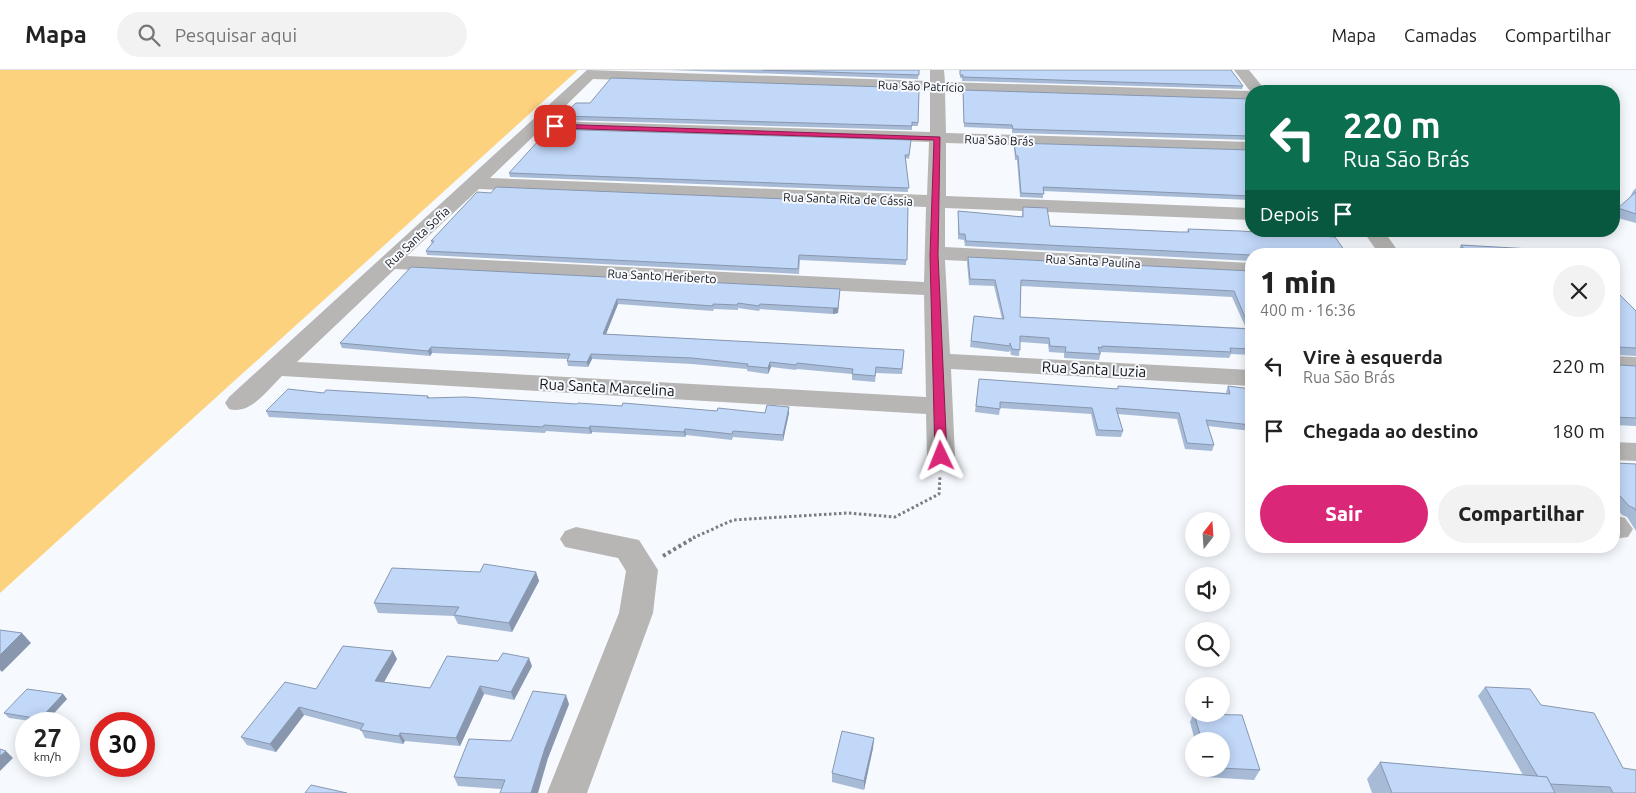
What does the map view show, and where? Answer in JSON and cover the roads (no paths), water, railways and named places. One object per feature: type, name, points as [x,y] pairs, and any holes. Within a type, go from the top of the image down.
[{"type":"street","points":[[1241,70],[1253,85]]},
{"type":"street","name":"Rua São Patrício","points":[[593,72],[937,78],[1245,96]]},
{"type":"street","name":"Rua Santa Sofia","points":[[238,403],[593,72]]},
{"type":"street","points":[[937,78],[938,138],[934,253],[941,456]]},
{"type":"street","name":"Rua São Brás","points":[[536,125],[1245,147]]},
{"type":"street","name":"Rua Santa Rita de Cássia","points":[[474,183],[1245,214]]},
{"type":"street","points":[[1377,237],[1386,248]]},
{"type":"street","name":"Rua Santa Paulina","points":[[934,253],[1245,269]]},
{"type":"street","name":"Rua Santo Heriberto","points":[[390,262],[935,289]]},
{"type":"street","name":"Rua Santa Luzia","points":[[937,361],[1245,378]]},
{"type":"street","points":[[1620,364],[1636,365]]},
{"type":"street","name":"Rua Santa Marcelina","points":[[276,368],[939,406]]},
{"type":"street","points":[[1620,451],[1636,452]]},
{"type":"street","points":[[567,793],[636,613],[642,570],[628,548],[576,540]]}]
